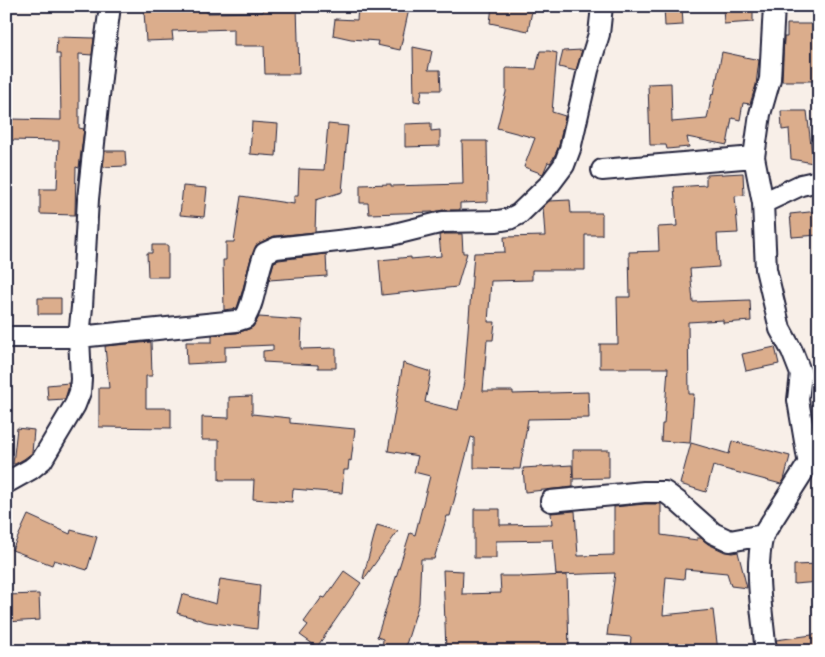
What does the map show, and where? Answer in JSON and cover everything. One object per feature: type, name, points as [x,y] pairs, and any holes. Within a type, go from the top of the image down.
[{"type":"street","points":[[6,483],[31,469],[42,460],[75,405],[80,392],[79,337],[88,199],[102,59],[110,6]]},
{"type":"street","points":[[6,337],[79,337],[236,321],[245,318],[249,310],[260,265],[265,253],[276,248],[391,235],[442,222],[497,221],[509,219],[519,214],[549,185],[564,165],[570,149],[588,70],[599,34],[602,6]]},
{"type":"street","points":[[774,6],[770,79],[760,114],[754,157],[763,203],[766,269],[780,329],[792,350],[801,374],[798,400],[809,465]]},
{"type":"street","points":[[602,170],[754,157]]},
{"type":"street","points":[[763,203],[801,184],[819,181]]},
{"type":"street","points":[[767,651],[760,586],[760,548],[763,535],[819,447]]},
{"type":"street","points":[[551,501],[644,492],[665,492],[714,533],[730,540],[763,535]]},
{"type":"building","points":[[263,6],[297,6],[299,74],[265,74],[264,46],[234,46],[234,29],[172,31],[173,40],[146,41],[144,12],[197,10],[207,11],[207,13],[263,12]]},
{"type":"building","points":[[358,6],[395,6],[409,9],[400,50],[377,45],[378,41],[351,39],[333,35],[335,19],[357,20]]},
{"type":"building","points":[[492,6],[533,6],[528,31],[490,23]]},
{"type":"building","points":[[664,6],[682,6],[683,25],[665,26]]},
{"type":"building","points":[[753,6],[753,22],[724,24],[723,7]]},
{"type":"building","points":[[787,24],[819,24],[819,81],[782,81],[784,37],[787,37]]},
{"type":"building","points":[[57,37],[94,38],[92,55],[79,54],[79,128],[84,129],[79,168],[76,167],[75,215],[40,214],[40,189],[57,189],[59,141],[9,140],[9,119],[61,120],[60,54],[56,54]]},
{"type":"building","points":[[413,47],[432,51],[428,70],[440,70],[441,90],[422,90],[420,102],[414,101]]},
{"type":"building","points":[[582,50],[576,71],[559,67],[563,51]]},
{"type":"building","points":[[540,51],[557,53],[552,112],[565,116],[559,146],[553,159],[550,163],[548,162],[543,174],[524,167],[535,138],[497,128],[506,92],[506,68],[536,69]]},
{"type":"building","points":[[722,52],[759,60],[756,85],[750,104],[743,103],[740,120],[732,118],[727,145],[687,137],[689,147],[667,149],[666,145],[650,145],[648,84],[671,83],[672,122],[707,119]]},
{"type":"building","points":[[781,111],[807,111],[813,163],[791,159],[789,129],[782,130]]},
{"type":"building","points":[[252,122],[278,124],[276,156],[250,154]]},
{"type":"building","points":[[431,123],[431,131],[440,130],[440,146],[405,147],[405,124]]},
{"type":"building","points":[[328,124],[348,126],[342,192],[316,200],[315,232],[274,236],[257,245],[251,258],[237,308],[224,310],[223,260],[226,260],[226,242],[234,242],[241,196],[294,204],[294,196],[298,196],[299,169],[324,170]]},
{"type":"building","points":[[462,141],[487,141],[488,202],[460,203],[460,210],[369,214],[368,203],[360,203],[360,185],[463,184]]},
{"type":"building","points":[[105,151],[125,151],[126,166],[103,167]]},
{"type":"building","points":[[743,173],[744,195],[735,196],[738,233],[717,234],[719,267],[690,269],[693,302],[750,300],[751,321],[723,323],[723,320],[688,322],[689,394],[694,394],[690,443],[661,441],[668,368],[600,368],[600,344],[618,344],[617,297],[630,297],[629,252],[659,251],[658,227],[677,226],[674,187],[706,185],[706,175]]},
{"type":"building","points":[[183,186],[207,188],[204,217],[180,215]]},
{"type":"building","points":[[570,200],[571,213],[602,213],[602,235],[585,235],[585,270],[532,270],[532,280],[491,281],[488,322],[495,322],[493,340],[487,340],[483,391],[513,391],[513,394],[588,392],[589,418],[528,419],[520,469],[474,468],[474,438],[471,437],[450,516],[447,516],[434,559],[421,559],[419,603],[404,651],[382,651],[383,639],[377,637],[410,533],[415,535],[430,476],[414,472],[418,456],[388,451],[403,363],[431,372],[425,402],[458,410],[464,382],[474,253],[505,252],[504,237],[545,236],[543,207],[549,201]]},
{"type":"building","points":[[819,211],[819,235],[792,237],[790,214]]},
{"type":"building","points":[[462,234],[463,253],[467,253],[457,287],[382,295],[379,260],[441,256],[439,235]]},
{"type":"building","points":[[152,245],[168,245],[168,277],[148,277],[147,253],[152,253]]},
{"type":"building","points":[[326,254],[327,276],[269,280],[274,262]]},
{"type":"building","points":[[38,298],[61,298],[61,314],[38,314]]},
{"type":"building","points":[[259,317],[302,320],[301,349],[336,348],[336,368],[318,368],[318,365],[263,362],[263,351],[273,350],[273,345],[225,347],[225,362],[187,364],[186,342],[212,342],[212,335],[237,333],[249,329],[253,327]]},
{"type":"building","points":[[151,342],[152,376],[146,376],[146,408],[171,408],[171,428],[99,427],[99,388],[109,388],[105,346]]},
{"type":"building","points":[[775,347],[779,364],[746,371],[742,354]]},
{"type":"building","points":[[69,383],[65,399],[48,400],[47,385]]},
{"type":"building","points":[[252,396],[252,414],[290,418],[290,423],[355,429],[351,461],[349,460],[348,470],[344,470],[342,493],[293,489],[292,502],[253,499],[254,480],[219,480],[219,440],[202,440],[202,417],[229,418],[229,397]]},
{"type":"building","points":[[17,428],[34,430],[32,453],[13,464]]},
{"type":"building","points":[[732,441],[790,456],[784,480],[781,484],[713,466],[706,492],[680,484],[691,443],[729,454]]},
{"type":"building","points":[[573,450],[609,450],[609,478],[573,479],[573,487],[525,492],[523,468],[572,465],[573,478]]},
{"type":"building","points":[[661,504],[661,535],[697,540],[697,538],[701,538],[708,544],[725,552],[738,552],[747,588],[731,586],[727,573],[685,569],[684,579],[666,577],[663,615],[713,610],[718,651],[679,651],[679,646],[630,648],[631,637],[607,635],[615,573],[556,575],[553,540],[496,541],[496,558],[474,558],[474,509],[500,509],[500,525],[552,524],[551,513],[575,511],[578,556],[614,555],[614,507]]},
{"type":"building","points":[[28,515],[70,534],[71,530],[97,537],[87,570],[54,560],[52,565],[12,550]]},
{"type":"building","points":[[377,525],[398,531],[364,579],[363,578]]},
{"type":"building","points":[[819,564],[819,582],[794,584],[794,565]]},
{"type":"building","points":[[443,570],[463,571],[462,594],[501,593],[500,576],[567,575],[569,651],[446,651]]},
{"type":"building","points":[[344,571],[361,583],[317,647],[300,635],[308,625],[304,622],[322,597],[325,598]]},
{"type":"building","points":[[220,579],[260,585],[257,629],[207,622],[177,613],[182,594],[216,604]]},
{"type":"building","points":[[39,594],[40,620],[6,622],[6,595]]},
{"type":"building","points":[[819,634],[819,651],[779,651],[776,640]]}]
